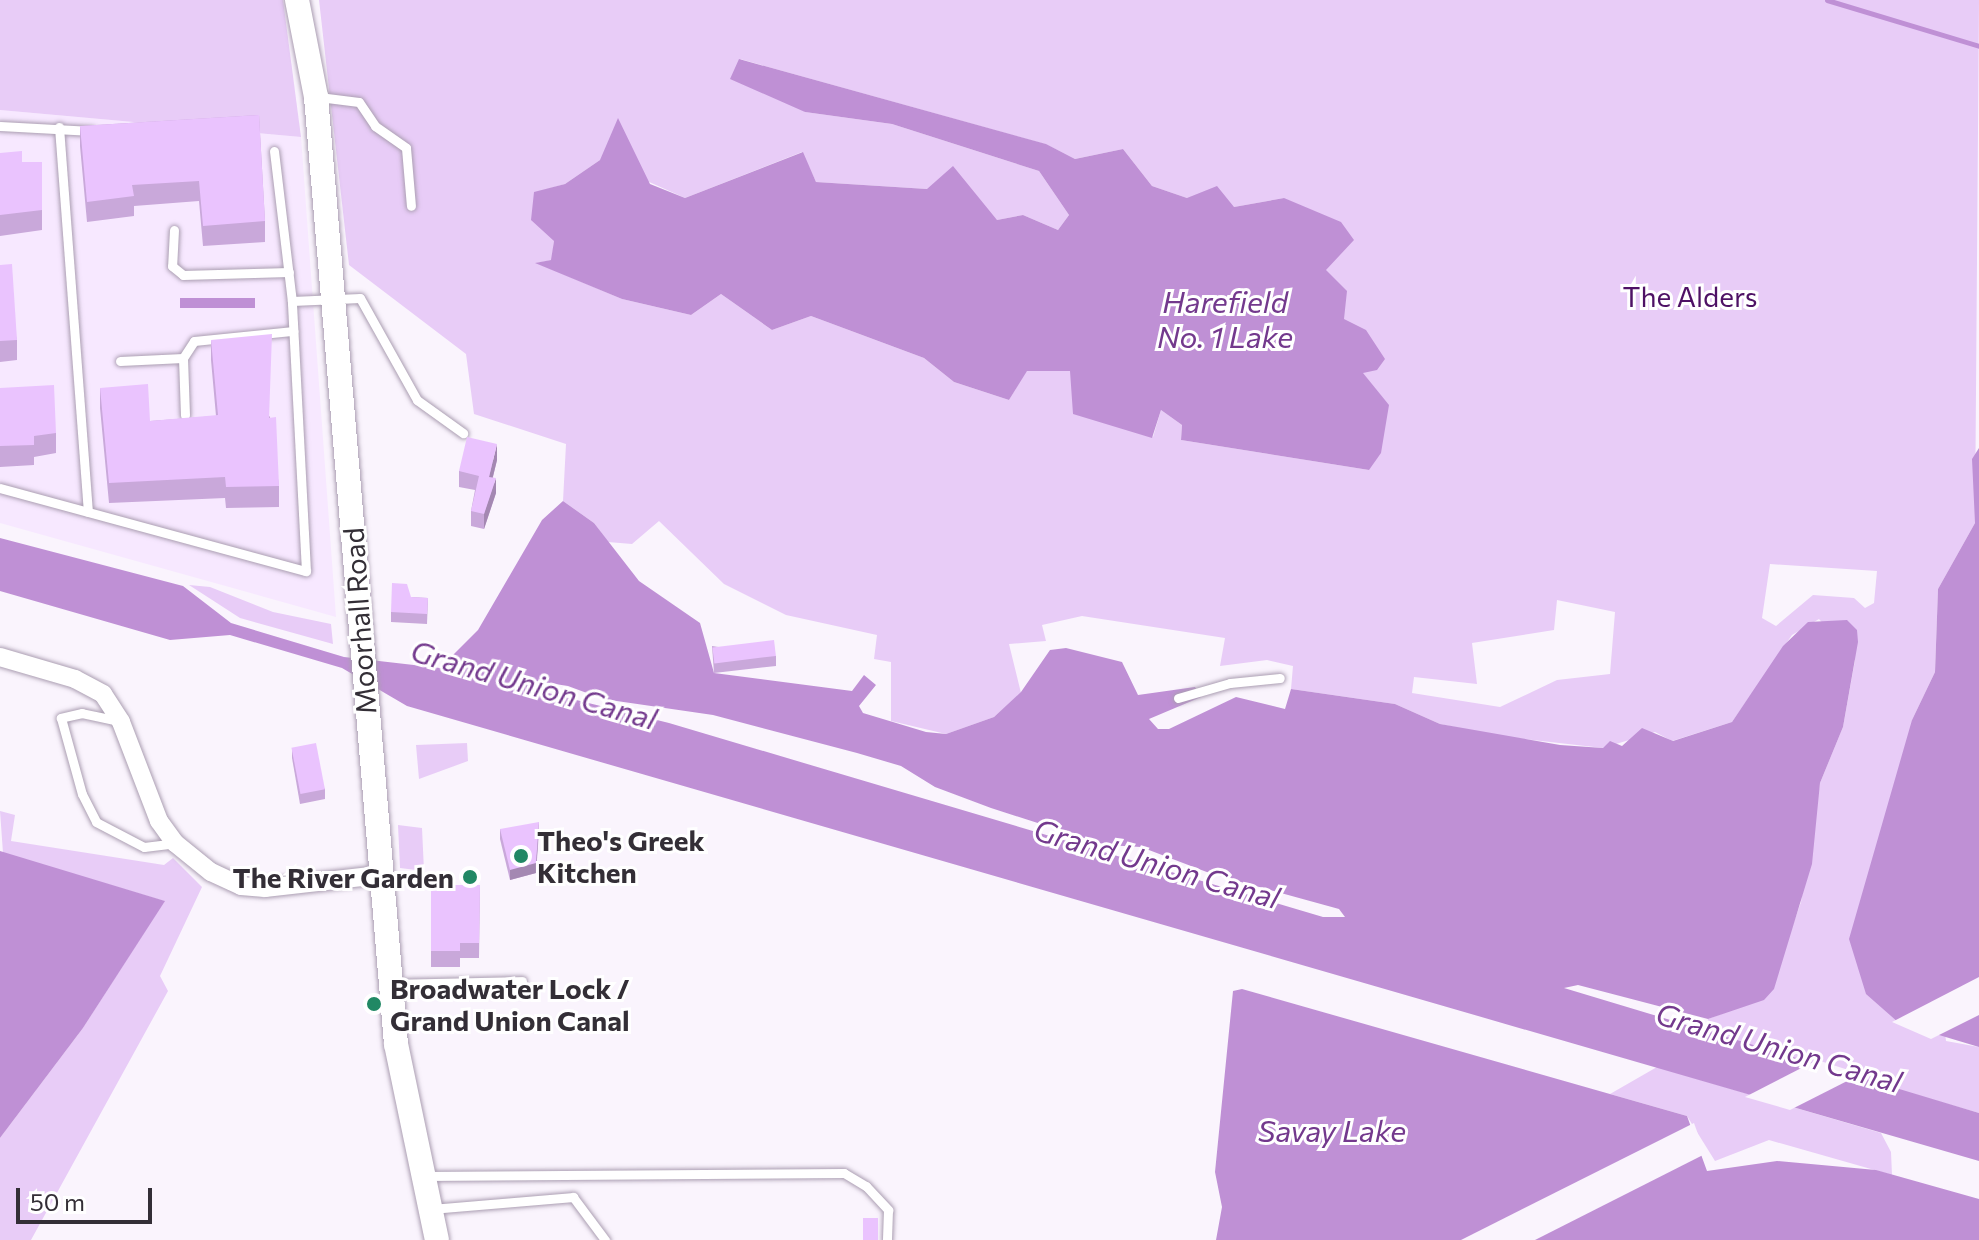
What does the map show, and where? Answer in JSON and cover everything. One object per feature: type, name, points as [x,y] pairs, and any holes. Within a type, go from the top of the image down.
[{"type":"street","name":"Moorhall Road","points":[[297,0],[316,97],[361,627],[364,707],[396,1044],[437,1240]]},
{"type":"street","points":[[0,657],[88,685],[113,705],[149,800],[175,843],[201,866],[241,886],[277,888],[379,875]]},
{"type":"lane","points":[[316,97],[359,102],[375,126],[406,148],[411,206]]},
{"type":"lane","points":[[0,126],[59,127],[101,132]]},
{"type":"lane","points":[[59,127],[88,512]]},
{"type":"lane","points":[[0,488],[306,571],[292,301],[274,151]]},
{"type":"lane","points":[[174,230],[172,266],[183,275],[289,272]]},
{"type":"lane","points":[[292,301],[360,298],[417,400],[463,433]]},
{"type":"lane","points":[[185,415],[183,358],[194,341],[293,331]]},
{"type":"lane","points":[[120,361],[183,358]]},
{"type":"lane","points":[[1178,698],[1230,683],[1280,678]]},
{"type":"lane","points":[[121,722],[82,713],[61,718],[82,794],[96,822],[144,847],[155,849],[175,843]]},
{"type":"lane","points":[[390,984],[442,987],[522,981]]},
{"type":"lane","points":[[424,1176],[844,1173],[866,1186],[888,1210],[887,1240]]},
{"type":"lane","points":[[431,1209],[573,1197],[605,1240]]},
{"type":"shaded area","points":[[0,110],[301,137],[336,617],[0,523]]},
{"type":"green space","points":[[0,0],[283,0],[301,137],[0,110]]},
{"type":"green space","name":"The Alders","points":[[319,0],[1979,0],[1975,523],[1938,589],[1935,672],[1912,720],[1946,1041],[1979,1047],[1979,1113],[1705,1034],[1708,1019],[1724,1013],[1789,936],[1801,902],[1820,783],[1843,727],[1855,660],[1819,619],[1792,635],[1732,722],[1672,741],[1655,732],[1603,748],[1498,736],[1440,724],[1395,704],[1291,689],[1293,666],[1267,660],[1220,666],[1225,638],[1082,616],[1042,625],[1046,641],[1009,644],[1021,693],[994,717],[946,734],[891,721],[891,662],[874,659],[877,635],[786,615],[724,584],[659,521],[632,544],[608,542],[594,523],[563,501],[566,444],[474,414],[466,354],[349,265]],"holes":[[[740,59],[1045,144],[1075,159],[1123,149],[1152,186],[1187,198],[1234,207],[1284,198],[1325,270],[1362,373],[1369,470],[1181,440],[1182,425],[1161,410],[1153,437],[1070,371],[1027,370],[1009,400],[954,382],[924,358],[811,316],[772,330],[721,294],[691,315],[622,299],[537,263],[552,260],[554,241],[534,193],[565,184],[600,160],[685,198],[802,152],[816,182],[927,189],[997,220],[1023,215],[1058,230],[1069,215],[1039,171],[892,124],[805,112]],[[1770,564],[1877,571],[1874,603],[1865,608],[1854,598],[1813,595],[1776,626],[1762,618]],[[1557,600],[1615,612],[1610,674],[1557,680],[1500,707],[1412,693],[1414,677],[1477,684],[1472,643],[1554,630]]]},
{"type":"green space","points":[[189,585],[210,587],[273,612],[331,624],[333,644],[240,618]]},
{"type":"green space","points":[[467,743],[468,761],[419,779],[416,745]]},
{"type":"green space","points":[[0,811],[15,815],[11,841],[164,865],[173,858],[202,887],[160,976],[168,991],[31,1240],[0,1240],[0,1138],[83,1028],[164,901],[3,853]]},
{"type":"green space","points":[[398,825],[422,828],[424,871],[400,868]]},
{"type":"green space","points":[[1657,1067],[1881,1133],[1891,1152],[1892,1175],[1769,1140],[1715,1161],[1687,1116],[1610,1094]]},
{"type":"water","name":"Harefield No. 1 Lake","points":[[739,59],[1046,144],[1075,159],[1123,149],[1152,186],[1187,198],[1217,186],[1234,207],[1284,198],[1341,222],[1354,240],[1326,270],[1347,291],[1344,319],[1366,330],[1385,359],[1377,370],[1363,373],[1389,405],[1381,453],[1369,470],[1181,440],[1182,425],[1161,410],[1152,438],[1073,414],[1070,371],[1027,371],[1009,400],[954,382],[924,358],[811,316],[772,330],[721,294],[691,315],[622,299],[535,263],[551,260],[554,241],[531,220],[534,192],[565,184],[600,160],[618,118],[650,184],[685,198],[803,152],[816,182],[927,189],[953,166],[997,220],[1023,215],[1058,230],[1069,215],[1039,171],[892,124],[805,112],[730,79]]},
{"type":"water","points":[[180,298],[255,298],[255,308],[180,308]]},
{"type":"water","points":[[1979,448],[1979,1047],[1899,1023],[1866,994],[1849,939],[1912,720],[1935,672],[1938,589],[1975,523],[1972,459]]},
{"type":"water","points":[[563,501],[594,523],[639,581],[700,623],[714,673],[852,691],[864,675],[876,685],[859,706],[863,713],[926,732],[946,734],[994,717],[1021,692],[1050,650],[1066,648],[1122,662],[1138,695],[1195,687],[1201,697],[1149,719],[1158,729],[1169,729],[1236,697],[1285,709],[1291,689],[1395,704],[1440,724],[1560,745],[1603,748],[1610,741],[1622,746],[1642,728],[1673,741],[1732,722],[1783,646],[1808,622],[1847,620],[1857,630],[1858,642],[1843,727],[1820,783],[1812,864],[1774,989],[1764,1000],[1708,1019],[1578,985],[1564,988],[1979,1113],[1979,1161],[407,706],[342,668],[230,635],[170,640],[0,591],[0,538],[183,586],[231,623],[344,657],[440,668],[478,630],[542,520]],"holes":[[[523,679],[568,686],[603,699],[713,715],[901,766],[935,787],[991,808],[1106,845],[1141,847],[1212,874],[1339,909],[1345,917],[1323,917],[669,723],[532,689]]]},
{"type":"water","points":[[0,851],[165,901],[83,1028],[0,1138]]},
{"type":"water","name":"Savay Lake","points":[[1242,989],[1687,1116],[1707,1171],[1777,1161],[1876,1170],[1979,1199],[1979,1240],[1216,1240],[1222,1207],[1215,1172],[1233,991]]},
{"type":"pier","points":[[1979,977],[1979,1015],[1931,1039],[1892,1022]]},
{"type":"pier","points":[[1817,1060],[1861,1074],[1790,1110],[1745,1097]]},
{"type":"pier","points":[[1694,1123],[1705,1154],[1535,1240],[1461,1240]]},
{"type":"building","points":[[259,115],[265,221],[203,226],[199,181],[132,185],[134,196],[87,202],[80,126]]},
{"type":"building","points":[[22,151],[22,162],[42,162],[42,210],[0,215],[0,153]]},
{"type":"building","points":[[12,264],[17,340],[0,341],[0,265]]},
{"type":"building","points":[[272,334],[269,418],[276,417],[279,486],[226,487],[225,477],[109,483],[100,388],[148,384],[150,421],[218,415],[211,340]]},
{"type":"building","points":[[54,385],[56,433],[34,436],[34,445],[0,446],[0,388]]},
{"type":"building","points":[[467,437],[497,444],[489,477],[496,478],[484,514],[471,511],[479,476],[459,471]]},
{"type":"building","points":[[392,583],[407,584],[411,597],[428,598],[427,614],[391,612]]},
{"type":"building","points":[[774,640],[776,656],[714,663],[712,648]]},
{"type":"building","points":[[316,743],[325,789],[300,794],[291,748]]},
{"type":"building","name":"Theo's Greek Kitchen","points":[[539,822],[536,863],[510,870],[500,829]]},
{"type":"building","points":[[431,885],[480,885],[479,943],[460,943],[460,951],[431,951]]},
{"type":"building","points":[[863,1218],[878,1218],[878,1240],[863,1240]]},
{"type":"waterway","points":[[1827,0],[1979,46]]},
{"type":"place","name":"Theo's Greek Kitchen","points":[[521,856]]},
{"type":"place","name":"The River Garden","points":[[470,877]]},
{"type":"place","name":"Broadwater Lock / Grand Union Canal","points":[[374,1004]]},
{"type":"water label","name":"Grand Union Canal","points":[[534,684]]},
{"type":"water label","name":"Grand Union Canal","points":[[1157,863]]},
{"type":"water label","name":"Grand Union Canal","points":[[1779,1047]]}]
